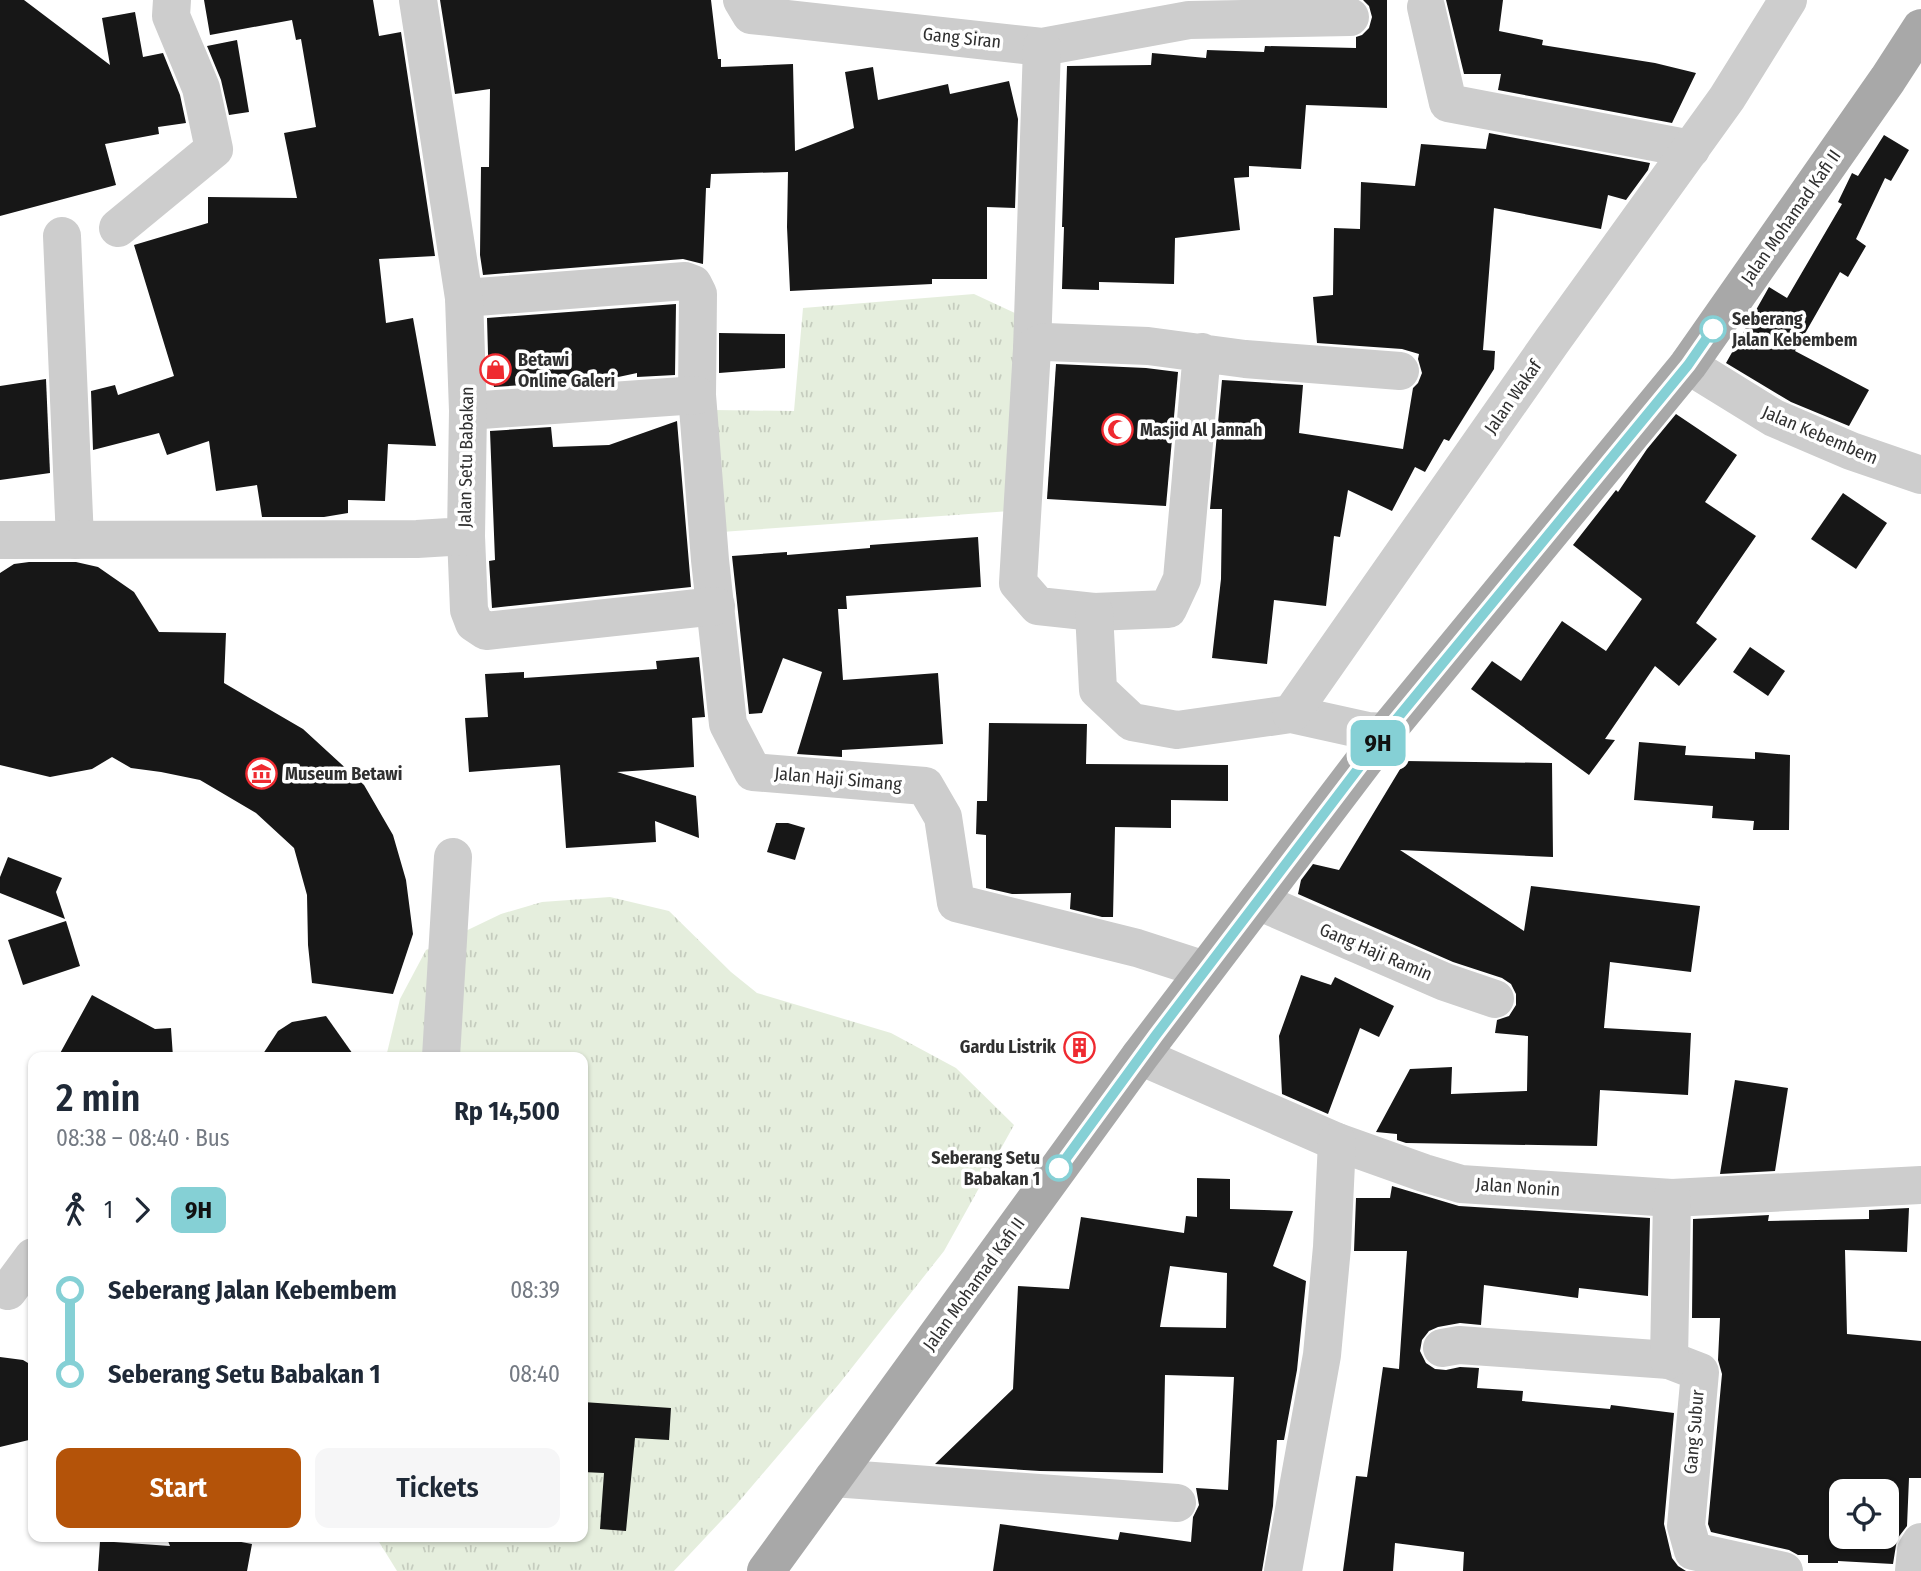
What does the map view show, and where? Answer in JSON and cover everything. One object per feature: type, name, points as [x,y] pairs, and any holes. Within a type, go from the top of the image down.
[{"type":"main road","name":"Jalan Mohamad Kafi II","points":[[766,1571],[1140,1056],[1190,965],[1258,901],[1377,732],[1688,365],[1921,28]]},
{"type":"street","points":[[118,228],[214,149],[201,88],[172,16],[172,0]]},
{"type":"street","name":"Jalan Setu Babakan","points":[[0,540],[417,539],[466,536],[468,411],[464,299],[418,0]]},
{"type":"street","name":"Gang Siran","points":[[742,0],[751,15],[1042,47],[1190,10],[1350,17]]},
{"type":"street","name":"Jalan Wakaf","points":[[1300,716],[1552,341],[1727,98],[1788,0]]},
{"type":"street","points":[[1426,6],[1448,103],[1690,149]]},
{"type":"street","points":[[1042,47],[1032,349],[1018,583],[1038,606],[1094,612],[1168,609],[1182,579],[1202,352]]},
{"type":"street","points":[[62,236],[75,540]]},
{"type":"street","name":"Jalan Haji Simang","points":[[464,299],[689,282],[695,287],[698,294],[697,395],[710,560],[728,724],[753,772],[925,786],[943,817],[956,903],[1137,948],[1190,965]]},
{"type":"street","points":[[1032,349],[1046,342],[1148,346],[1245,359],[1401,371]]},
{"type":"street","name":"Jalan Kebembem","points":[[1688,365],[1774,418],[1851,451],[1921,475]]},
{"type":"street","points":[[468,411],[697,395]]},
{"type":"street","points":[[466,536],[469,610],[474,623],[486,631],[716,606]]},
{"type":"street","points":[[1094,612],[1098,690],[1132,722],[1178,730],[1300,716],[1377,732]]},
{"type":"street","points":[[441,1052],[453,857]]},
{"type":"street","name":"Gang Haji Ramin","points":[[1258,901],[1446,982],[1496,999]]},
{"type":"street","name":"Jalan Nonin","points":[[1140,1056],[1337,1142],[1461,1184],[1672,1198],[1921,1185]]},
{"type":"street","points":[[1283,1571],[1322,1355],[1332,1247],[1337,1142]]},
{"type":"street","points":[[1442,1348],[1460,1345],[1669,1360],[1672,1198]]},
{"type":"street","points":[[14,1296],[28,1267]]},
{"type":"street","name":"Gang Subur","points":[[1669,1360],[1700,1372],[1686,1526],[1693,1551],[1784,1571]]},
{"type":"street","points":[[833,1478],[1177,1503]]},
{"type":"street","points":[[1914,1571],[1916,1550],[1921,1542]]},
{"type":"green space","points":[[974,294],[1017,314],[1010,511],[721,532],[714,410],[794,411],[803,308]]},
{"type":"green space","points":[[610,897],[669,911],[731,972],[757,993],[891,1033],[956,1068],[1014,1125],[944,1251],[839,1384],[736,1505],[674,1571],[397,1571],[379,1542],[588,1542],[588,1052],[387,1052],[400,999],[426,950],[501,914],[542,902]]},
{"type":"building","points":[[0,0],[24,0],[110,65],[102,18],[135,12],[143,57],[163,53],[180,95],[186,123],[158,127],[159,134],[105,144],[116,185],[0,216]]},
{"type":"building","points":[[204,0],[373,0],[379,36],[401,32],[435,256],[379,259],[386,323],[413,318],[436,446],[388,444],[385,501],[348,500],[348,513],[324,517],[262,517],[257,485],[216,491],[209,441],[167,455],[159,433],[93,450],[91,391],[115,385],[118,395],[174,376],[134,245],[208,223],[208,197],[297,198],[284,133],[316,127],[301,39],[296,40],[292,20],[210,35]]},
{"type":"building","points":[[440,0],[711,0],[721,67],[793,64],[795,151],[854,128],[845,72],[873,67],[878,100],[948,84],[950,94],[1009,81],[1018,119],[1015,208],[987,207],[987,279],[932,279],[932,284],[790,291],[788,172],[711,174],[710,188],[706,188],[703,264],[683,259],[483,275],[480,255],[481,167],[489,167],[490,89],[455,94]]},
{"type":"building","points":[[1363,0],[1387,0],[1387,108],[1306,105],[1301,169],[1249,166],[1249,177],[1234,178],[1240,230],[1175,238],[1174,284],[1099,282],[1099,290],[1062,289],[1067,66],[1151,65],[1152,53],[1206,58],[1207,50],[1264,52],[1265,46],[1356,48],[1356,37],[1369,28],[1372,17],[1369,6]]},
{"type":"building","points":[[1446,0],[1503,0],[1499,31],[1543,40],[1542,45],[1655,63],[1696,73],[1672,123],[1498,90],[1501,74],[1464,74]]},
{"type":"building","points":[[237,40],[249,112],[229,115],[221,80],[207,46]]},
{"type":"building","points":[[1489,133],[1650,163],[1648,170],[1626,200],[1608,195],[1601,229],[1494,208],[1483,350],[1495,351],[1494,369],[1449,441],[1444,439],[1425,472],[1415,467],[1392,511],[1348,490],[1340,537],[1334,536],[1326,606],[1274,600],[1267,664],[1212,658],[1221,579],[1222,509],[1210,509],[1222,380],[1303,385],[1299,433],[1403,449],[1413,388],[1422,373],[1419,354],[1402,349],[1317,343],[1313,297],[1333,295],[1334,228],[1360,229],[1361,182],[1415,186],[1421,144],[1486,149]]},
{"type":"building","points":[[1884,135],[1909,150],[1891,181],[1885,178],[1856,239],[1866,246],[1848,277],[1840,272],[1795,351],[1869,390],[1849,426],[1791,402],[1726,363],[1769,287],[1787,298],[1842,204],[1838,202],[1852,173],[1858,176]]},
{"type":"building","points":[[676,304],[675,375],[637,377],[637,373],[609,379],[494,387],[488,354],[487,318]]},
{"type":"building","points":[[719,333],[785,334],[785,368],[719,373]]},
{"type":"building","name":"Masjid Al Jannah","points":[[1056,364],[1178,372],[1166,506],[1047,499]]},
{"type":"building","points":[[46,379],[50,473],[0,480],[0,386]]},
{"type":"building","points":[[1676,414],[1737,455],[1705,502],[1756,536],[1696,623],[1717,639],[1679,686],[1655,666],[1605,739],[1615,740],[1589,775],[1471,689],[1492,661],[1521,681],[1562,621],[1606,651],[1642,599],[1573,545],[1616,490],[1618,492],[1647,449]]},
{"type":"building","points":[[677,421],[691,587],[492,608],[489,561],[495,560],[490,431],[551,427],[553,447],[609,445]]},
{"type":"building","points":[[1843,493],[1887,523],[1856,569],[1811,539]]},
{"type":"building","points":[[978,537],[981,587],[846,596],[847,609],[838,609],[843,680],[938,673],[943,744],[842,750],[842,757],[797,754],[822,672],[783,658],[762,713],[749,714],[732,556],[787,552],[787,555],[870,548],[870,545]]},
{"type":"building","name":"Museum Betawi","points":[[76,562],[98,567],[134,592],[159,632],[226,633],[224,683],[303,729],[364,785],[393,835],[406,880],[413,934],[393,994],[312,983],[307,895],[294,848],[256,813],[200,780],[131,768],[112,757],[92,769],[50,777],[0,765],[0,573],[14,564]]},
{"type":"building","points":[[1750,647],[1785,671],[1768,696],[1733,672]]},
{"type":"building","points":[[699,657],[705,717],[692,718],[694,767],[617,772],[696,796],[699,838],[655,821],[656,842],[566,848],[560,765],[469,772],[465,718],[488,717],[485,674],[524,672],[524,678],[657,669],[656,661]]},
{"type":"building","points":[[989,723],[1087,724],[1086,764],[1228,765],[1228,801],[1171,800],[1171,828],[1115,827],[1113,917],[1070,909],[1071,893],[1012,894],[986,888],[986,835],[976,834],[977,801],[987,801]]},
{"type":"building","points":[[1639,742],[1686,746],[1685,755],[1755,759],[1755,752],[1790,755],[1789,830],[1753,830],[1754,821],[1712,818],[1713,806],[1634,800]]},
{"type":"building","points":[[1405,761],[1552,763],[1553,857],[1400,850],[1524,931],[1531,886],[1700,906],[1691,972],[1610,962],[1604,1028],[1691,1033],[1688,1095],[1600,1090],[1597,1146],[1406,1143],[1397,1140],[1397,1134],[1376,1132],[1410,1069],[1452,1067],[1451,1094],[1527,1091],[1528,1036],[1495,1033],[1497,1020],[1509,1016],[1516,1005],[1516,994],[1511,984],[1502,978],[1453,962],[1298,894],[1301,880],[1313,864],[1339,870]]},
{"type":"building","points":[[776,823],[805,828],[795,860],[767,852]]},
{"type":"building","points":[[8,857],[62,878],[56,892],[65,919],[0,893],[0,877]]},
{"type":"building","points":[[66,921],[80,966],[23,985],[8,940]]},
{"type":"building","points":[[1301,975],[1331,985],[1335,977],[1394,1006],[1379,1037],[1360,1028],[1328,1114],[1282,1094],[1279,1036]]},
{"type":"building","points":[[92,995],[155,1029],[171,1028],[173,1052],[61,1052]]},
{"type":"building","points":[[326,1016],[351,1052],[264,1052],[278,1031],[292,1022]]},
{"type":"building","points":[[1735,1080],[1788,1088],[1775,1171],[1720,1174]]},
{"type":"building","points":[[1197,1178],[1230,1179],[1230,1209],[1293,1211],[1273,1266],[1306,1281],[1297,1370],[1284,1440],[1277,1440],[1273,1506],[1262,1571],[993,1571],[1000,1524],[1118,1540],[1120,1532],[1191,1542],[1193,1517],[1199,1505],[1196,1488],[1228,1490],[1234,1377],[1165,1375],[1163,1473],[1040,1471],[935,1464],[1013,1389],[1018,1286],[1069,1289],[1081,1217],[1184,1233],[1186,1216],[1197,1217]],"holes":[[[1170,1266],[1227,1273],[1226,1328],[1160,1327]]]},
{"type":"building","points":[[1392,1186],[1459,1206],[1650,1218],[1648,1296],[1579,1288],[1578,1298],[1484,1285],[1481,1325],[1460,1323],[1438,1327],[1429,1331],[1422,1340],[1420,1351],[1426,1363],[1435,1369],[1479,1368],[1477,1388],[1523,1391],[1522,1401],[1610,1409],[1611,1405],[1674,1413],[1664,1524],[1672,1558],[1686,1571],[1463,1571],[1464,1552],[1395,1543],[1393,1571],[1343,1571],[1356,1476],[1367,1477],[1383,1367],[1399,1369],[1407,1251],[1354,1251],[1356,1198],[1390,1198]]},
{"type":"building","points":[[1909,1208],[1907,1252],[1845,1250],[1847,1334],[1921,1341],[1921,1478],[1909,1478],[1907,1526],[1899,1536],[1899,1479],[1829,1479],[1829,1549],[1895,1549],[1893,1564],[1838,1561],[1808,1563],[1808,1555],[1798,1555],[1789,1550],[1711,1532],[1708,1524],[1722,1374],[1718,1360],[1720,1318],[1692,1318],[1693,1219],[1769,1215],[1768,1221],[1869,1219],[1869,1210]]},
{"type":"building","points":[[0,1357],[28,1363],[28,1440],[0,1447]]},
{"type":"building","points":[[588,1402],[671,1408],[669,1440],[635,1438],[626,1531],[600,1529],[604,1473],[588,1472]]},
{"type":"building","points":[[100,1542],[170,1546],[168,1542],[252,1544],[247,1571],[98,1571]]},
{"type":"bus line","name":"9H","points":[[1059,1168],[1156,1035],[1386,732],[1688,365],[1713,329]]},
{"type":"place","name":"Seberang Jalan Kebembem","points":[[1713,329]]},
{"type":"place","name":"Betawi Online Galeri","points":[[495,370]]},
{"type":"place","name":"Masjid Al Jannah","points":[[1117,430]]},
{"type":"place","name":"Museum Betawi","points":[[262,774]]},
{"type":"place","name":"Gardu Listrik","points":[[1079,1047]]},
{"type":"place","name":"Seberang Setu Babakan 1","points":[[1059,1168]]}]
